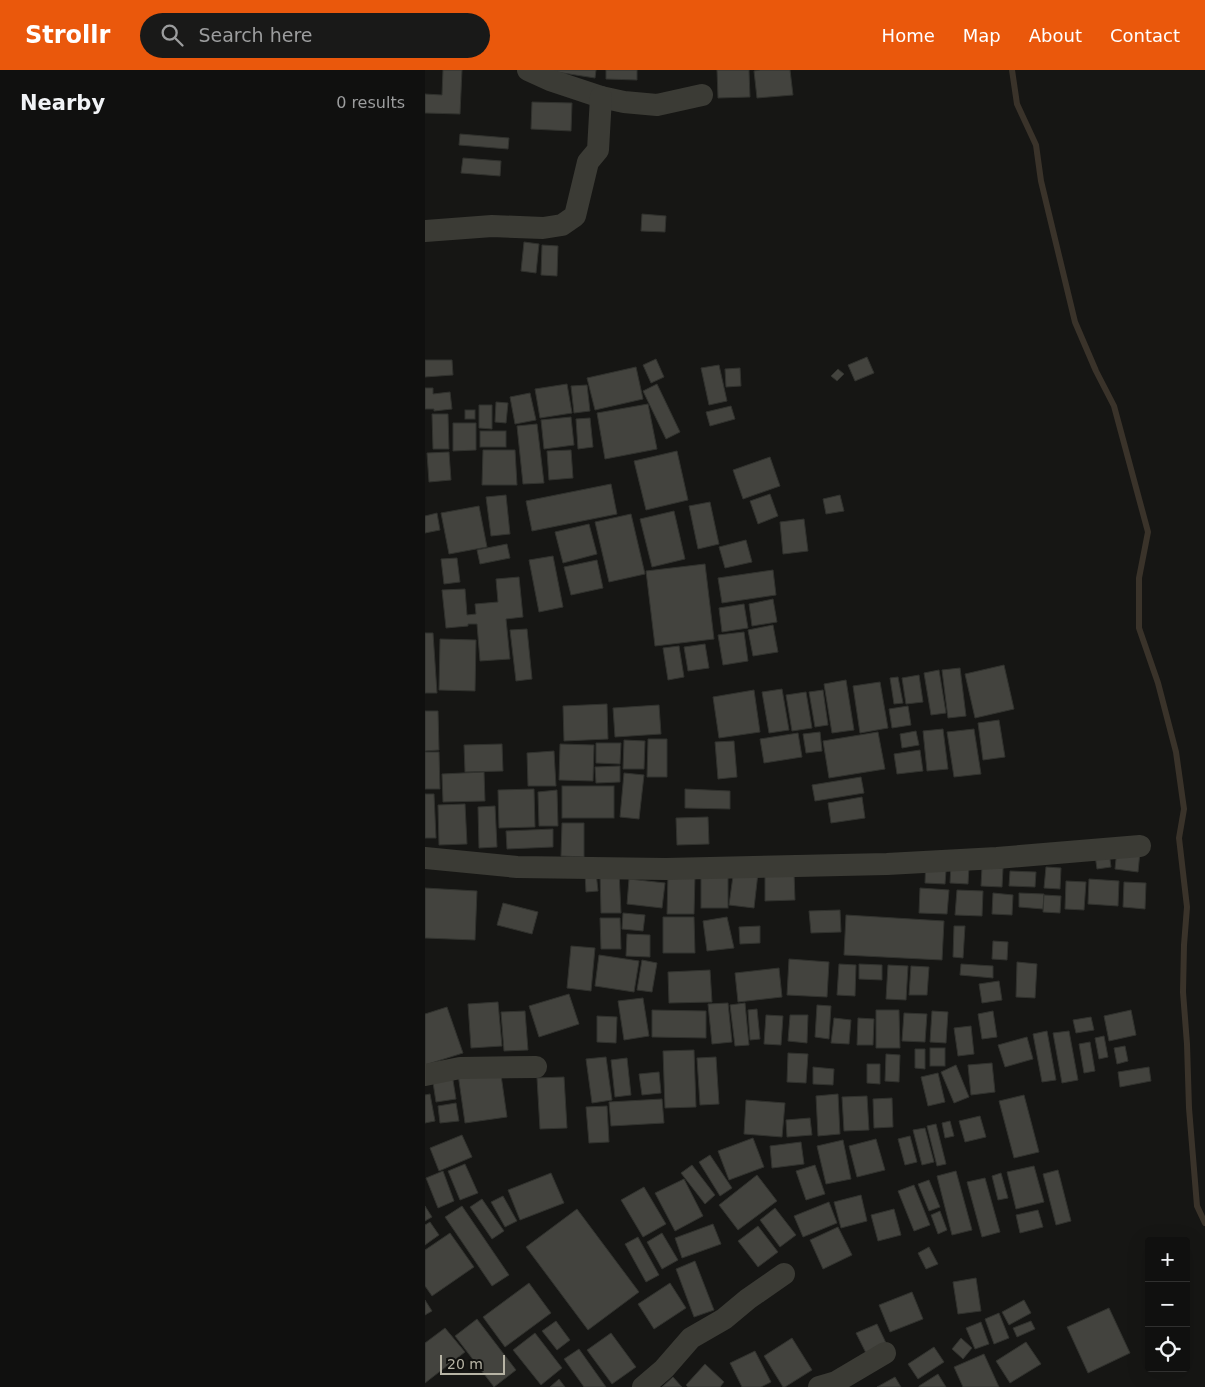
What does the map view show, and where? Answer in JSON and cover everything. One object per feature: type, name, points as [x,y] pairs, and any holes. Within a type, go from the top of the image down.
[{"type":"street","points":[[528,70],[550,80],[601,97],[624,102],[657,105],[703,96]]},
{"type":"street","points":[[425,231],[492,226],[543,228],[562,225],[575,216],[589,162],[598,150],[601,97]]},
{"type":"street","points":[[425,858],[517,867],[666,869],[917,862],[997,858],[1140,846]]},
{"type":"street","points":[[425,1075],[461,1068],[536,1067]]},
{"type":"street","points":[[643,1387],[664,1369],[691,1338],[724,1319],[748,1299],[785,1274]]},
{"type":"street","points":[[819,1387],[836,1382],[885,1353]]},
{"type":"building","points":[[443,70],[462,70],[460,114],[425,113],[425,94],[442,95]]},
{"type":"building","points":[[550,70],[596,70],[595,78]]},
{"type":"building","points":[[606,70],[637,70],[637,80],[606,79]]},
{"type":"building","points":[[717,70],[749,70],[750,97],[718,98]]},
{"type":"building","points":[[790,70],[793,95],[757,98],[754,71]]},
{"type":"building","points":[[532,102],[572,103],[571,131],[531,129]]},
{"type":"building","points":[[460,134],[509,138],[508,149],[459,145]]},
{"type":"building","points":[[463,158],[501,161],[500,176],[461,173]]},
{"type":"building","points":[[642,214],[666,216],[665,232],[641,231]]},
{"type":"building","points":[[524,242],[539,244],[536,273],[521,271]]},
{"type":"building","points":[[542,245],[558,246],[557,276],[541,275]]},
{"type":"building","points":[[867,357],[874,373],[855,381],[848,365]]},
{"type":"building","points":[[656,359],[664,377],[651,383],[643,365]]},
{"type":"building","points":[[425,360],[452,360],[453,375],[425,377]]},
{"type":"building","points":[[719,365],[727,401],[709,405],[701,368]]},
{"type":"building","points":[[636,367],[643,399],[595,410],[587,378]]},
{"type":"building","points":[[740,368],[741,386],[726,387],[725,369]]},
{"type":"building","points":[[838,369],[844,374],[837,381],[831,376]]},
{"type":"building","points":[[567,384],[572,413],[540,418],[535,389]]},
{"type":"building","points":[[657,384],[680,432],[666,439],[643,391]]},
{"type":"building","points":[[587,385],[590,411],[574,413],[571,386]]},
{"type":"building","points":[[425,388],[433,388],[433,394],[450,392],[452,409],[434,411],[434,409],[425,409]]},
{"type":"building","points":[[530,393],[536,420],[515,424],[510,397]]},
{"type":"building","points":[[496,402],[508,403],[506,423],[495,422]]},
{"type":"building","points":[[648,404],[657,449],[605,459],[597,413]]},
{"type":"building","points":[[479,405],[492,405],[492,429],[479,428]]},
{"type":"building","points":[[731,406],[735,419],[710,426],[706,412]]},
{"type":"building","points":[[465,410],[475,410],[475,419],[465,419]]},
{"type":"building","points":[[432,414],[448,414],[449,449],[433,449]]},
{"type":"building","points":[[571,417],[574,445],[544,449],[541,420]]},
{"type":"building","points":[[590,418],[593,447],[578,449],[576,419]]},
{"type":"building","points":[[453,423],[476,423],[476,450],[453,451]]},
{"type":"building","points":[[537,424],[544,483],[523,484],[517,426]]},
{"type":"building","points":[[480,431],[506,431],[506,447],[480,447]]},
{"type":"building","points":[[483,450],[515,450],[517,485],[482,485]]},
{"type":"building","points":[[571,450],[573,478],[549,480],[547,451]]},
{"type":"building","points":[[677,451],[688,500],[646,510],[634,461]]},
{"type":"building","points":[[449,452],[451,480],[429,482],[427,453]]},
{"type":"building","points":[[770,457],[780,486],[743,499],[733,470]]},
{"type":"building","points":[[611,484],[617,514],[532,531],[526,501]]},
{"type":"building","points":[[770,494],[778,516],[758,524],[750,501]]},
{"type":"building","points":[[506,495],[510,534],[491,536],[486,497]]},
{"type":"building","points":[[840,495],[844,511],[826,514],[823,499]]},
{"type":"building","points":[[710,502],[719,544],[698,549],[689,506]]},
{"type":"building","points":[[479,506],[487,547],[449,554],[441,513]]},
{"type":"building","points":[[674,511],[685,559],[652,567],[640,519]]},
{"type":"building","points":[[437,513],[440,530],[425,533],[425,516]]},
{"type":"building","points":[[631,514],[645,574],[609,582],[595,522]]},
{"type":"building","points":[[804,519],[808,551],[783,554],[780,522]]},
{"type":"building","points":[[589,524],[597,554],[563,563],[555,532]]},
{"type":"building","points":[[746,540],[752,562],[725,568],[719,547]]},
{"type":"building","points":[[507,544],[510,558],[480,564],[477,550]]},
{"type":"building","points":[[553,556],[563,607],[539,612],[529,560]]},
{"type":"building","points":[[457,558],[460,582],[444,584],[441,559]]},
{"type":"building","points":[[597,560],[603,588],[571,595],[564,567]]},
{"type":"building","points":[[705,564],[714,639],[655,646],[646,571]]},
{"type":"building","points":[[773,570],[776,595],[722,603],[718,578]]},
{"type":"building","points":[[519,577],[523,617],[506,619],[510,659],[480,661],[477,624],[446,628],[442,590],[465,589],[467,615],[476,614],[475,604],[498,602],[496,579]]},
{"type":"building","points":[[773,599],[777,622],[752,626],[749,604]]},
{"type":"building","points":[[744,604],[748,628],[722,632],[719,608]]},
{"type":"building","points":[[773,625],[778,652],[753,656],[748,630]]},
{"type":"building","points":[[527,629],[532,679],[516,681],[510,630]]},
{"type":"building","points":[[744,632],[748,661],[723,665],[718,635]]},
{"type":"building","points":[[425,633],[433,633],[437,693],[425,693]]},
{"type":"building","points":[[440,639],[476,640],[475,691],[439,690]]},
{"type":"building","points":[[705,644],[709,668],[688,671],[684,647]]},
{"type":"building","points":[[679,646],[684,677],[668,680],[663,648]]},
{"type":"building","points":[[1004,665],[1014,709],[975,718],[965,674]]},
{"type":"building","points":[[960,668],[966,716],[948,718],[942,670]]},
{"type":"building","points":[[939,670],[946,713],[931,715],[924,673]]},
{"type":"building","points":[[919,675],[923,702],[906,704],[902,678]]},
{"type":"building","points":[[898,677],[903,703],[894,704],[890,678]]},
{"type":"building","points":[[846,680],[854,730],[832,733],[824,684]]},
{"type":"building","points":[[880,682],[888,728],[860,733],[853,686]]},
{"type":"building","points":[[782,689],[789,730],[769,733],[762,692]]},
{"type":"building","points":[[754,690],[760,732],[719,738],[713,697]]},
{"type":"building","points":[[823,690],[828,725],[815,727],[809,692]]},
{"type":"building","points":[[806,692],[812,728],[792,731],[786,695]]},
{"type":"building","points":[[607,704],[608,739],[564,741],[563,706]]},
{"type":"building","points":[[659,705],[661,734],[615,737],[613,708]]},
{"type":"building","points":[[908,706],[911,725],[892,728],[889,709]]},
{"type":"building","points":[[425,711],[438,711],[439,750],[425,751]]},
{"type":"building","points":[[999,720],[1005,757],[983,760],[978,723]]},
{"type":"building","points":[[943,729],[948,769],[927,771],[923,731]]},
{"type":"building","points":[[974,729],[981,774],[954,777],[947,732]]},
{"type":"building","points":[[916,731],[919,745],[902,748],[900,734]]},
{"type":"building","points":[[820,732],[822,751],[806,753],[803,734]]},
{"type":"building","points":[[878,732],[885,769],[829,778],[823,741]]},
{"type":"building","points":[[798,733],[802,757],[764,763],[760,739]]},
{"type":"building","points":[[648,739],[667,739],[667,777],[647,777]]},
{"type":"building","points":[[624,740],[645,741],[644,769],[623,769]]},
{"type":"building","points":[[734,741],[737,777],[718,779],[715,742]]},
{"type":"building","points":[[596,743],[621,743],[620,764],[596,763]]},
{"type":"building","points":[[502,744],[503,771],[465,772],[464,745]]},
{"type":"building","points":[[560,744],[594,745],[593,781],[559,780]]},
{"type":"building","points":[[920,750],[923,771],[897,774],[894,754]]},
{"type":"building","points":[[554,751],[556,786],[528,786],[527,753]]},
{"type":"building","points":[[425,752],[439,752],[440,789],[425,789]]},
{"type":"building","points":[[620,766],[620,782],[596,783],[595,767]]},
{"type":"building","points":[[484,772],[485,801],[443,802],[442,774]]},
{"type":"building","points":[[624,773],[644,775],[639,819],[620,817]]},
{"type":"building","points":[[861,777],[864,793],[815,801],[812,785]]},
{"type":"building","points":[[562,786],[614,786],[614,818],[562,818]]},
{"type":"building","points":[[534,789],[535,827],[499,828],[498,790]]},
{"type":"building","points":[[685,789],[730,791],[730,809],[685,808]]},
{"type":"building","points":[[557,790],[558,826],[539,826],[538,792]]},
{"type":"building","points":[[425,794],[434,794],[436,838],[425,838]]},
{"type":"building","points":[[862,797],[865,818],[831,823],[828,803]]},
{"type":"building","points":[[465,804],[467,844],[439,845],[438,805]]},
{"type":"building","points":[[495,806],[497,847],[479,848],[478,807]]},
{"type":"building","points":[[708,817],[709,844],[677,845],[676,818]]},
{"type":"building","points":[[562,823],[584,823],[584,857],[561,856]]},
{"type":"building","points":[[553,829],[553,847],[507,849],[506,831]]},
{"type":"building","points":[[1117,849],[1140,852],[1138,872],[1115,869]]},
{"type":"building","points":[[1109,852],[1111,867],[1097,869],[1095,855]]},
{"type":"building","points":[[926,856],[947,857],[945,884],[925,883]]},
{"type":"building","points":[[951,864],[969,866],[968,884],[950,883]]},
{"type":"building","points":[[982,867],[1003,868],[1002,887],[981,886]]},
{"type":"building","points":[[1046,867],[1061,868],[1060,889],[1044,888]]},
{"type":"building","points":[[734,869],[758,873],[754,908],[729,905]]},
{"type":"building","points":[[619,871],[621,913],[601,913],[600,872]]},
{"type":"building","points":[[1010,871],[1036,872],[1035,887],[1009,886]]},
{"type":"building","points":[[596,872],[598,891],[586,892],[585,873]]},
{"type":"building","points":[[765,873],[794,873],[795,900],[765,901]]},
{"type":"building","points":[[668,874],[695,875],[694,914],[667,914]]},
{"type":"building","points":[[701,874],[728,874],[728,908],[701,908]]},
{"type":"building","points":[[629,879],[665,883],[662,908],[627,904]]},
{"type":"building","points":[[1089,879],[1119,881],[1118,906],[1088,904]]},
{"type":"building","points":[[1066,881],[1086,882],[1084,910],[1065,909]]},
{"type":"building","points":[[1124,882],[1146,883],[1145,909],[1123,907]]},
{"type":"building","points":[[425,888],[477,891],[475,940],[425,938]]},
{"type":"building","points":[[920,888],[949,890],[947,914],[919,913]]},
{"type":"building","points":[[957,890],[983,891],[982,916],[955,915]]},
{"type":"building","points":[[993,893],[1013,895],[1012,915],[992,914]]},
{"type":"building","points":[[1019,893],[1044,894],[1043,909],[1019,907]]},
{"type":"building","points":[[1044,895],[1061,896],[1060,913],[1043,912]]},
{"type":"building","points":[[503,903],[538,912],[532,934],[497,925]]},
{"type":"building","points":[[840,910],[841,932],[811,933],[809,911]]},
{"type":"building","points":[[623,913],[645,915],[643,931],[622,929]]},
{"type":"building","points":[[846,915],[944,921],[942,960],[844,955]]},
{"type":"building","points":[[663,917],[694,917],[695,953],[663,953]]},
{"type":"building","points":[[727,917],[734,948],[707,951],[703,921]]},
{"type":"building","points":[[600,918],[620,918],[621,949],[601,949]]},
{"type":"building","points":[[760,926],[760,943],[740,944],[739,927]]},
{"type":"building","points":[[954,926],[965,926],[963,958],[953,957]]},
{"type":"building","points":[[627,934],[650,935],[650,957],[626,956]]},
{"type":"building","points":[[993,941],[1008,942],[1007,960],[992,959]]},
{"type":"building","points":[[571,946],[595,948],[591,991],[567,988]]},
{"type":"building","points":[[599,955],[639,961],[634,992],[595,986]]},
{"type":"building","points":[[789,959],[829,962],[827,997],[787,995]]},
{"type":"building","points":[[642,960],[657,963],[652,992],[637,990]]},
{"type":"building","points":[[1017,962],[1037,964],[1035,998],[1016,997]]},
{"type":"building","points":[[839,964],[856,965],[855,996],[837,995]]},
{"type":"building","points":[[859,964],[882,965],[882,980],[859,979]]},
{"type":"building","points":[[961,964],[993,966],[993,978],[960,975]]},
{"type":"building","points":[[888,965],[908,966],[906,1000],[886,999]]},
{"type":"building","points":[[911,966],[929,967],[927,995],[909,995]]},
{"type":"building","points":[[779,968],[782,997],[738,1002],[735,973]]},
{"type":"building","points":[[710,970],[712,1002],[669,1003],[668,972]]},
{"type":"building","points":[[999,981],[1002,1000],[982,1003],[979,984]]},
{"type":"building","points":[[569,994],[579,1024],[539,1037],[529,1006]]},
{"type":"building","points":[[643,998],[649,1036],[624,1040],[618,1001]]},
{"type":"building","points":[[498,1002],[502,1046],[471,1048],[468,1004]]},
{"type":"building","points":[[728,1003],[732,1042],[712,1044],[708,1004]]},
{"type":"building","points":[[745,1003],[749,1045],[735,1046],[730,1005]]},
{"type":"building","points":[[817,1005],[831,1006],[829,1039],[815,1037]]},
{"type":"building","points":[[447,1007],[463,1053],[425,1065],[425,1014]]},
{"type":"building","points":[[757,1009],[760,1039],[750,1040],[748,1010]]},
{"type":"building","points":[[652,1010],[706,1011],[706,1038],[652,1037]]},
{"type":"building","points":[[876,1010],[899,1010],[900,1048],[876,1048]]},
{"type":"building","points":[[1131,1010],[1136,1035],[1109,1041],[1104,1016]]},
{"type":"building","points":[[525,1011],[528,1050],[504,1051],[501,1012]]},
{"type":"building","points":[[932,1011],[948,1012],[946,1043],[930,1042]]},
{"type":"building","points":[[993,1011],[997,1037],[982,1039],[978,1014]]},
{"type":"building","points":[[904,1013],[927,1014],[925,1042],[902,1041]]},
{"type":"building","points":[[766,1015],[783,1016],[781,1045],[764,1044]]},
{"type":"building","points":[[790,1015],[808,1015],[807,1043],[788,1041]]},
{"type":"building","points":[[597,1016],[617,1017],[616,1043],[597,1042]]},
{"type":"building","points":[[1091,1017],[1094,1030],[1076,1033],[1073,1020]]},
{"type":"building","points":[[834,1018],[851,1020],[849,1044],[831,1043]]},
{"type":"building","points":[[858,1018],[874,1019],[873,1045],[857,1045]]},
{"type":"building","points":[[971,1026],[974,1054],[958,1056],[954,1028]]},
{"type":"building","points":[[1047,1031],[1056,1080],[1042,1082],[1033,1034]]},
{"type":"building","points":[[1069,1031],[1078,1080],[1062,1083],[1053,1033]]},
{"type":"building","points":[[1104,1036],[1108,1057],[1099,1059],[1095,1038]]},
{"type":"building","points":[[1027,1037],[1033,1059],[1005,1067],[998,1045]]},
{"type":"building","points":[[1090,1042],[1095,1071],[1084,1073],[1079,1044]]},
{"type":"building","points":[[1125,1046],[1128,1061],[1117,1064],[1114,1048]]},
{"type":"building","points":[[930,1048],[945,1048],[945,1066],[930,1066]]},
{"type":"building","points":[[915,1049],[925,1049],[925,1069],[915,1068]]},
{"type":"building","points":[[694,1050],[696,1107],[665,1108],[663,1051]]},
{"type":"building","points":[[788,1053],[808,1054],[806,1083],[787,1082]]},
{"type":"building","points":[[886,1054],[900,1055],[899,1082],[885,1081]]},
{"type":"building","points":[[606,1057],[612,1100],[592,1103],[586,1059]]},
{"type":"building","points":[[716,1057],[719,1104],[700,1105],[697,1058]]},
{"type":"building","points":[[627,1058],[631,1095],[615,1097],[611,1060]]},
{"type":"building","points":[[992,1063],[995,1092],[971,1095],[968,1065]]},
{"type":"building","points":[[867,1064],[880,1064],[880,1084],[867,1083]]},
{"type":"building","points":[[956,1065],[969,1097],[954,1103],[941,1072]]},
{"type":"building","points":[[813,1067],[834,1069],[833,1085],[813,1084]]},
{"type":"building","points":[[1149,1067],[1151,1081],[1120,1087],[1118,1072]]},
{"type":"building","points":[[500,1068],[507,1117],[465,1123],[458,1074]]},
{"type":"building","points":[[659,1072],[661,1093],[642,1095],[639,1074]]},
{"type":"building","points":[[938,1073],[945,1102],[928,1106],[921,1077]]},
{"type":"building","points":[[452,1074],[456,1099],[436,1102],[432,1076]]},
{"type":"building","points":[[564,1077],[567,1128],[540,1129],[537,1078]]},
{"type":"building","points":[[430,1094],[435,1121],[425,1123],[425,1095]]},
{"type":"building","points":[[838,1094],[840,1134],[818,1136],[816,1096]]},
{"type":"building","points":[[1024,1095],[1039,1152],[1014,1158],[999,1101]]},
{"type":"building","points":[[867,1096],[869,1130],[844,1131],[842,1097]]},
{"type":"building","points":[[892,1098],[893,1127],[874,1128],[873,1099]]},
{"type":"building","points":[[662,1099],[664,1123],[611,1126],[609,1102]]},
{"type":"building","points":[[746,1100],[785,1103],[782,1137],[744,1134]]},
{"type":"building","points":[[456,1103],[459,1121],[440,1123],[438,1106]]},
{"type":"building","points":[[607,1106],[609,1142],[589,1143],[586,1107]]},
{"type":"building","points":[[980,1116],[986,1137],[965,1142],[959,1121]]},
{"type":"building","points":[[810,1118],[812,1135],[787,1137],[786,1120]]},
{"type":"building","points":[[950,1121],[954,1136],[945,1138],[942,1123]]},
{"type":"building","points":[[936,1124],[946,1164],[937,1166],[927,1126]]},
{"type":"building","points":[[925,1128],[934,1162],[922,1165],[913,1130]]},
{"type":"building","points":[[462,1135],[472,1157],[439,1171],[430,1148]]},
{"type":"building","points":[[910,1136],[917,1162],[905,1165],[898,1139]]},
{"type":"building","points":[[753,1138],[764,1167],[729,1180],[718,1151]]},
{"type":"building","points":[[876,1139],[885,1170],[857,1177],[849,1146]]},
{"type":"building","points":[[843,1140],[851,1179],[826,1184],[817,1146]]},
{"type":"building","points":[[801,1142],[804,1164],[772,1168],[770,1146]]},
{"type":"building","points":[[710,1155],[732,1188],[720,1196],[699,1162]]},
{"type":"building","points":[[465,1164],[478,1193],[460,1200],[448,1171]]},
{"type":"building","points":[[692,1165],[715,1195],[705,1204],[681,1173]]},
{"type":"building","points":[[815,1165],[825,1194],[806,1200],[796,1171]]},
{"type":"building","points":[[1034,1166],[1044,1202],[1016,1209],[1007,1172]]},
{"type":"building","points":[[1058,1170],[1071,1221],[1056,1225],[1043,1174]]},
{"type":"building","points":[[443,1171],[454,1201],[438,1208],[426,1178]]},
{"type":"building","points":[[956,1171],[972,1230],[952,1235],[937,1176]]},
{"type":"building","points":[[551,1173],[564,1203],[520,1220],[508,1190]]},
{"type":"building","points":[[1001,1173],[1008,1198],[998,1200],[992,1176]]},
{"type":"building","points":[[757,1175],[777,1201],[738,1230],[719,1205]]},
{"type":"building","points":[[985,1178],[1000,1232],[982,1237],[967,1182]]},
{"type":"building","points":[[684,1179],[703,1216],[675,1231],[655,1193]]},
{"type":"building","points":[[929,1180],[940,1207],[929,1211],[918,1184]]},
{"type":"building","points":[[914,1185],[930,1225],[914,1231],[898,1191]]},
{"type":"building","points":[[644,1187],[666,1224],[643,1237],[621,1200]]},
{"type":"building","points":[[861,1195],[867,1221],[841,1228],[834,1202]]},
{"type":"building","points":[[503,1196],[517,1221],[505,1227],[491,1202]]},
{"type":"building","points":[[482,1199],[504,1231],[492,1239],[470,1207]]},
{"type":"building","points":[[829,1202],[837,1223],[803,1237],[794,1216]]},
{"type":"building","points":[[425,1206],[432,1217],[425,1221]]},
{"type":"building","points":[[462,1206],[509,1275],[492,1286],[445,1217]]},
{"type":"building","points":[[775,1208],[796,1235],[780,1247],[760,1220]]},
{"type":"building","points":[[577,1209],[639,1292],[588,1330],[526,1247]]},
{"type":"building","points":[[894,1209],[901,1235],[878,1241],[871,1215]]},
{"type":"building","points":[[1038,1210],[1043,1227],[1020,1233],[1016,1215]]},
{"type":"building","points":[[940,1211],[947,1230],[938,1234],[931,1215]]},
{"type":"building","points":[[430,1222],[439,1235],[425,1245],[425,1225]]},
{"type":"building","points":[[713,1224],[721,1244],[682,1258],[675,1238]]},
{"type":"building","points":[[758,1226],[778,1252],[758,1267],[738,1241]]},
{"type":"building","points":[[838,1227],[852,1255],[823,1269],[810,1240]]},
{"type":"building","points":[[450,1233],[474,1267],[432,1296],[425,1286],[425,1250]]},
{"type":"building","points":[[662,1233],[678,1260],[662,1269],[647,1242]]},
{"type":"building","points":[[638,1237],[659,1275],[646,1282],[625,1244]]},
{"type":"building","points":[[929,1247],[938,1264],[926,1269],[918,1253]]},
{"type":"building","points":[[695,1261],[714,1310],[694,1317],[676,1269]]},
{"type":"building","points":[[976,1278],[981,1311],[958,1314],[953,1282]]},
{"type":"building","points":[[529,1283],[551,1313],[505,1347],[483,1317]]},
{"type":"building","points":[[670,1283],[686,1308],[654,1329],[638,1304]]},
{"type":"building","points":[[912,1292],[923,1319],[890,1332],[879,1305]]},
{"type":"building","points":[[425,1300],[432,1311],[425,1315]]},
{"type":"building","points":[[1024,1300],[1031,1313],[1009,1325],[1002,1312]]},
{"type":"building","points":[[1109,1308],[1130,1353],[1088,1373],[1067,1327]]},
{"type":"building","points":[[999,1313],[1009,1338],[994,1344],[985,1319]]},
{"type":"building","points":[[477,1319],[516,1370],[494,1387],[455,1336]]},
{"type":"building","points":[[556,1321],[570,1340],[557,1350],[542,1331]]},
{"type":"building","points":[[1031,1321],[1035,1329],[1017,1337],[1013,1328]]},
{"type":"building","points":[[981,1322],[989,1344],[975,1349],[966,1328]]},
{"type":"building","points":[[877,1324],[886,1343],[866,1353],[856,1333]]},
{"type":"building","points":[[445,1328],[465,1352],[425,1383],[425,1343]]},
{"type":"building","points":[[535,1333],[562,1368],[541,1385],[513,1350]]},
{"type":"building","points":[[611,1333],[636,1367],[612,1384],[587,1350]]},
{"type":"building","points":[[792,1338],[812,1370],[783,1387],[764,1356]]},
{"type":"building","points":[[961,1338],[972,1348],[963,1359],[952,1349]]},
{"type":"building","points":[[1026,1342],[1041,1364],[1010,1383],[996,1361]]},
{"type":"building","points":[[934,1347],[944,1362],[918,1379],[908,1364]]},
{"type":"building","points":[[579,1349],[606,1387],[584,1387],[564,1359]]},
{"type":"building","points":[[755,1351],[771,1382],[761,1387],[742,1387],[730,1363]]},
{"type":"building","points":[[984,1354],[999,1387],[963,1387],[954,1367]]},
{"type":"building","points":[[705,1364],[724,1382],[720,1387],[688,1387],[686,1385]]},
{"type":"building","points":[[938,1374],[946,1387],[919,1387],[919,1386]]},
{"type":"building","points":[[673,1377],[682,1387],[662,1387]]},
{"type":"building","points":[[895,1377],[901,1387],[877,1387]]},
{"type":"building","points":[[559,1379],[565,1387],[550,1387]]},
{"type":"waterway","points":[[1012,70],[1017,104],[1036,145],[1041,181],[1075,322],[1096,371],[1114,406],[1148,532],[1139,578],[1139,628],[1158,683],[1176,752],[1184,809],[1179,838],[1187,907],[1183,992],[1189,1108],[1197,1206],[1205,1223]]}]
